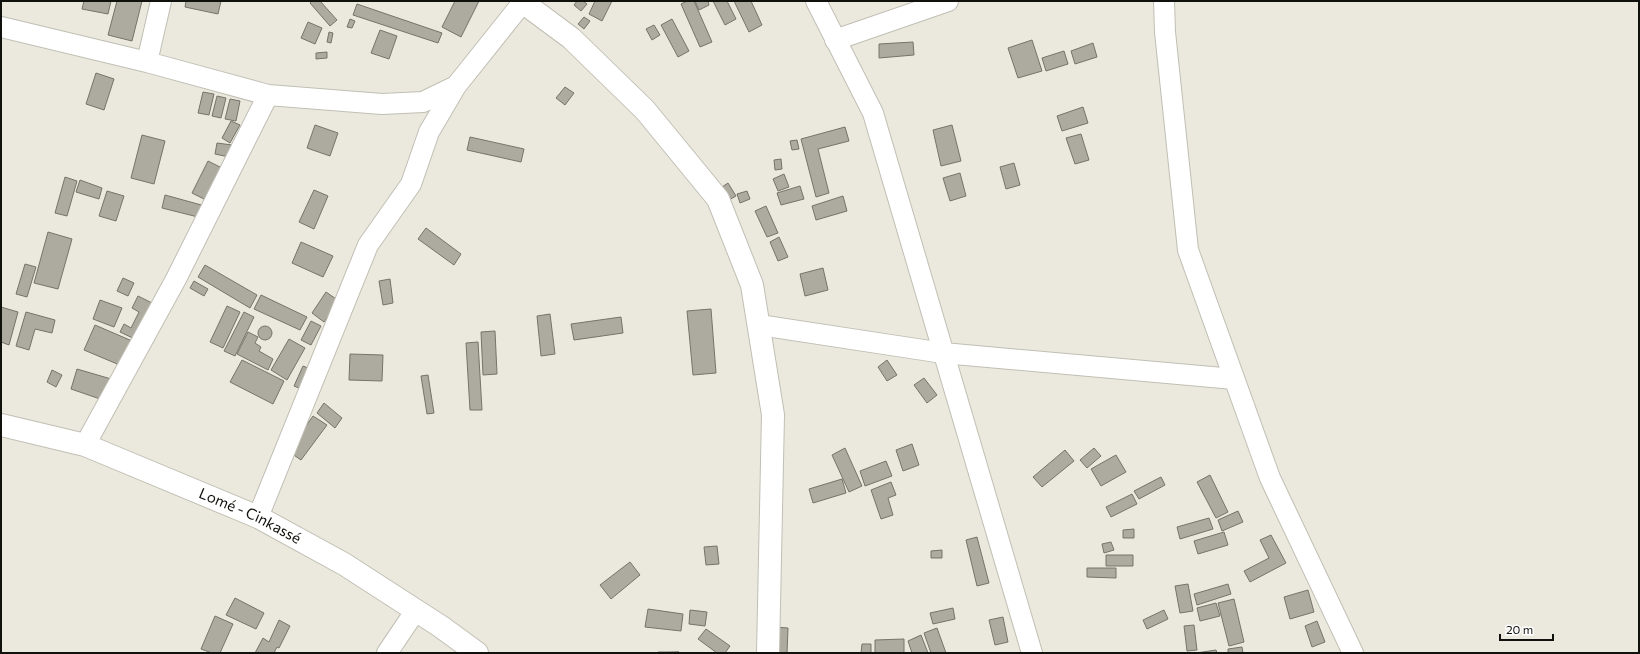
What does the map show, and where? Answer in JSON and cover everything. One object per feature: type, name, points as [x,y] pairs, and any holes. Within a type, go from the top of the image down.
[{"type":"main road","points":[[522,1],[571,38],[645,110],[718,199],[752,285],[773,415],[768,653]]},
{"type":"main road","name":"Lomé - Cinkassé","points":[[1,424],[85,445],[258,517],[344,564],[416,610],[477,653]]},
{"type":"street","points":[[147,62],[161,1]]},
{"type":"street","points":[[258,517],[368,245],[412,184],[429,132],[456,86],[522,1]]},
{"type":"street","points":[[816,1],[873,113],[1032,653]]},
{"type":"street","points":[[836,40],[948,1]]},
{"type":"street","points":[[1164,1],[1165,32],[1188,250],[1270,478],[1353,653]]},
{"type":"street","points":[[1,27],[147,62],[268,95],[382,104],[423,102],[456,86]]},
{"type":"street","points":[[85,445],[176,279],[268,95]]},
{"type":"street","points":[[759,325],[943,353],[1234,380]]},
{"type":"street","points":[[387,653],[416,610]]},
{"type":"building","points":[[84,1],[111,1],[108,14],[82,9]]},
{"type":"building","points":[[117,1],[142,1],[132,41],[108,35]]},
{"type":"building","points":[[186,1],[221,1],[218,14],[185,7]]},
{"type":"building","points":[[312,1],[320,1],[337,20],[330,26],[310,3]]},
{"type":"building","points":[[455,1],[479,1],[461,37],[442,27]]},
{"type":"building","points":[[577,1],[583,1],[587,4],[581,11],[574,5]]},
{"type":"building","points":[[595,1],[612,1],[602,21],[589,14]]},
{"type":"building","points":[[687,1],[694,1],[712,42],[700,47],[681,4]]},
{"type":"building","points":[[695,1],[708,1],[709,5],[699,10]]},
{"type":"building","points":[[713,1],[727,1],[736,19],[725,25]]},
{"type":"building","points":[[734,1],[751,1],[762,25],[749,32]]},
{"type":"building","points":[[357,4],[442,33],[438,43],[353,15]]},
{"type":"building","points":[[584,17],[590,21],[584,29],[578,24]]},
{"type":"building","points":[[350,19],[355,21],[352,28],[347,27]]},
{"type":"building","points":[[672,19],[689,51],[678,57],[661,25]]},
{"type":"building","points":[[308,22],[322,28],[315,44],[301,38]]},
{"type":"building","points":[[654,25],[660,35],[652,40],[646,29]]},
{"type":"building","points":[[380,30],[397,36],[389,59],[371,53]]},
{"type":"building","points":[[329,32],[333,33],[331,43],[327,42]]},
{"type":"building","points":[[1032,40],[1042,71],[1018,78],[1008,48]]},
{"type":"building","points":[[913,42],[914,55],[879,58],[879,44]]},
{"type":"building","points":[[1093,43],[1097,57],[1075,64],[1071,51]]},
{"type":"building","points":[[1064,51],[1068,64],[1046,71],[1042,58]]},
{"type":"building","points":[[327,52],[327,58],[316,59],[316,53]]},
{"type":"building","points":[[96,73],[114,79],[104,110],[86,104]]},
{"type":"building","points":[[565,87],[574,93],[565,105],[556,98]]},
{"type":"building","points":[[203,92],[214,94],[209,115],[198,113]]},
{"type":"building","points":[[217,96],[226,98],[221,118],[212,116]]},
{"type":"building","points":[[230,99],[240,101],[236,121],[225,119]]},
{"type":"building","points":[[1083,107],[1088,123],[1062,131],[1057,116]]},
{"type":"building","points":[[231,121],[240,125],[230,143],[222,138]]},
{"type":"building","points":[[315,125],[338,133],[330,156],[307,148]]},
{"type":"building","points":[[952,125],[961,161],[941,166],[933,130]]},
{"type":"building","points":[[845,127],[849,141],[818,149],[829,193],[816,197],[801,139]]},
{"type":"building","points":[[1081,134],[1089,160],[1075,164],[1066,138]]},
{"type":"building","points":[[142,135],[165,141],[154,184],[131,178]]},
{"type":"building","points":[[470,137],[524,149],[521,162],[467,150]]},
{"type":"building","points":[[797,140],[799,149],[792,150],[790,141]]},
{"type":"building","points":[[217,143],[232,145],[229,157],[215,154]]},
{"type":"building","points":[[781,159],[782,169],[775,170],[774,160]]},
{"type":"building","points":[[208,161],[222,168],[206,200],[192,193]]},
{"type":"building","points":[[1014,163],[1020,185],[1006,189],[1000,167]]},
{"type":"building","points":[[960,173],[966,196],[950,201],[943,178]]},
{"type":"building","points":[[784,174],[789,187],[778,191],[773,179]]},
{"type":"building","points":[[65,177],[77,181],[67,216],[55,213]]},
{"type":"building","points":[[80,180],[102,188],[99,199],[76,192]]},
{"type":"building","points":[[728,183],[736,196],[729,200],[722,187]]},
{"type":"building","points":[[800,186],[804,199],[781,205],[777,193]]},
{"type":"building","points":[[314,190],[328,196],[314,229],[299,222]]},
{"type":"building","points":[[107,191],[124,196],[116,221],[99,216]]},
{"type":"building","points":[[747,191],[750,199],[740,203],[737,194]]},
{"type":"building","points":[[165,195],[205,206],[202,218],[162,208]]},
{"type":"building","points":[[843,196],[847,211],[816,220],[812,206]]},
{"type":"building","points":[[766,206],[778,233],[767,237],[755,211]]},
{"type":"building","points":[[426,228],[461,254],[454,265],[418,239]]},
{"type":"building","points":[[48,232],[72,239],[58,289],[34,283]]},
{"type":"building","points":[[779,237],[788,257],[778,261],[770,242]]},
{"type":"building","points":[[301,242],[333,256],[323,277],[292,263]]},
{"type":"building","points":[[25,264],[36,267],[27,297],[16,294]]},
{"type":"building","points":[[205,265],[257,295],[250,308],[198,277]]},
{"type":"building","points":[[823,268],[828,290],[805,296],[800,274]]},
{"type":"building","points":[[123,278],[134,283],[128,296],[117,291]]},
{"type":"building","points":[[390,279],[393,303],[383,305],[379,281]]},
{"type":"building","points":[[194,281],[208,289],[204,296],[190,288]]},
{"type":"building","points":[[326,292],[339,301],[324,322],[312,313]]},
{"type":"building","points":[[261,295],[307,317],[300,330],[254,309]]},
{"type":"building","points":[[138,296],[154,304],[137,340],[120,332],[124,324],[131,328],[139,312],[132,308]]},
{"type":"building","points":[[100,300],[122,308],[114,327],[93,319]]},
{"type":"building","points":[[227,306],[240,312],[223,348],[210,342]]},
{"type":"building","points":[[1,307],[18,312],[9,345],[1,342]]},
{"type":"building","points":[[711,309],[716,373],[693,375],[687,311]]},
{"type":"building","points":[[26,312],[55,320],[52,333],[35,329],[29,350],[16,346]]},
{"type":"building","points":[[244,312],[254,317],[235,356],[224,351]]},
{"type":"building","points":[[550,314],[555,354],[541,356],[537,316]]},
{"type":"building","points":[[621,317],[623,333],[574,340],[571,324]]},
{"type":"building","points":[[311,321],[321,326],[311,345],[301,340]]},
{"type":"building","points":[[95,325],[132,341],[122,366],[84,350]]},
{"type":"building","points":[[262,326],[268,326],[272,330],[272,336],[268,340],[262,340],[258,336],[258,330]]},
{"type":"building","points":[[495,331],[497,374],[483,375],[481,332]]},
{"type":"building","points":[[248,332],[258,337],[255,343],[261,347],[259,351],[273,359],[268,370],[237,354]]},
{"type":"building","points":[[289,339],[305,348],[287,380],[271,370]]},
{"type":"building","points":[[478,342],[482,410],[470,410],[466,343]]},
{"type":"building","points":[[350,354],[383,355],[382,381],[349,380]]},
{"type":"building","points":[[242,360],[284,381],[273,404],[230,382]]},
{"type":"building","points":[[887,360],[897,375],[887,381],[878,367]]},
{"type":"building","points":[[303,366],[313,370],[304,390],[294,386]]},
{"type":"building","points":[[77,369],[118,381],[106,401],[71,389]]},
{"type":"building","points":[[52,370],[62,375],[56,387],[47,382]]},
{"type":"building","points":[[428,375],[434,413],[427,414],[421,376]]},
{"type":"building","points":[[924,378],[937,395],[927,403],[914,385]]},
{"type":"building","points":[[324,403],[342,418],[335,428],[317,413]]},
{"type":"building","points":[[313,416],[327,425],[301,460],[288,451]]},
{"type":"building","points":[[912,444],[919,465],[903,471],[896,450]]},
{"type":"building","points":[[845,448],[862,486],[849,492],[832,455]]},
{"type":"building","points":[[1094,448],[1101,456],[1087,468],[1080,460]]},
{"type":"building","points":[[1065,450],[1074,461],[1042,487],[1033,477]]},
{"type":"building","points":[[1116,455],[1126,472],[1101,486],[1091,469]]},
{"type":"building","points":[[886,461],[892,476],[865,486],[860,471]]},
{"type":"building","points":[[1210,475],[1228,512],[1216,518],[1197,482]]},
{"type":"building","points":[[1161,477],[1165,485],[1139,499],[1134,491]]},
{"type":"building","points":[[842,479],[846,493],[813,503],[809,489]]},
{"type":"building","points":[[891,482],[896,495],[888,498],[893,515],[881,519],[871,490]]},
{"type":"building","points":[[1132,494],[1137,504],[1111,517],[1106,507]]},
{"type":"building","points":[[1238,511],[1243,522],[1222,531],[1218,520]]},
{"type":"building","points":[[1209,518],[1213,529],[1180,539],[1177,527]]},
{"type":"building","points":[[1134,529],[1134,538],[1123,538],[1123,530]]},
{"type":"building","points":[[1224,532],[1228,545],[1198,554],[1194,541]]},
{"type":"building","points":[[1271,535],[1286,563],[1250,582],[1244,571],[1269,558],[1260,540]]},
{"type":"building","points":[[977,537],[989,583],[977,586],[966,540]]},
{"type":"building","points":[[1111,542],[1114,550],[1104,553],[1102,544]]},
{"type":"building","points":[[717,546],[719,564],[706,565],[704,547]]},
{"type":"building","points":[[942,550],[942,558],[931,558],[931,551]]},
{"type":"building","points":[[1106,555],[1133,555],[1133,566],[1106,566]]},
{"type":"building","points":[[630,562],[640,575],[611,599],[600,585]]},
{"type":"building","points":[[1087,568],[1116,568],[1116,578],[1087,577]]},
{"type":"building","points":[[1188,584],[1193,611],[1180,613],[1175,586]]},
{"type":"building","points":[[1228,584],[1231,594],[1197,605],[1194,594]]},
{"type":"building","points":[[1308,590],[1314,612],[1290,619],[1284,597]]},
{"type":"building","points":[[235,598],[264,613],[256,629],[226,615]]},
{"type":"building","points":[[1234,599],[1244,642],[1229,646],[1218,603]]},
{"type":"building","points":[[1216,603],[1220,616],[1200,621],[1197,608]]},
{"type":"building","points":[[953,608],[955,619],[933,624],[930,613]]},
{"type":"building","points":[[648,609],[683,614],[681,631],[645,627]]},
{"type":"building","points":[[690,610],[707,612],[705,626],[689,624]]},
{"type":"building","points":[[1164,610],[1168,619],[1147,629],[1143,620]]},
{"type":"building","points":[[215,616],[233,624],[220,653],[212,653],[201,649]]},
{"type":"building","points":[[1003,617],[1008,642],[995,645],[989,620]]},
{"type":"building","points":[[279,620],[290,626],[279,648],[277,647],[274,653],[255,653],[263,638],[269,642]]},
{"type":"building","points":[[1317,621],[1325,642],[1312,647],[1305,626]]},
{"type":"building","points":[[1194,625],[1197,650],[1187,651],[1184,626]]},
{"type":"building","points":[[774,627],[788,628],[787,653],[774,653]]},
{"type":"building","points":[[937,628],[946,653],[931,653],[924,633]]},
{"type":"building","points":[[706,629],[730,646],[725,653],[717,653],[698,639]]},
{"type":"building","points":[[921,635],[928,653],[912,653],[908,641]]},
{"type":"building","points":[[904,639],[904,653],[875,653],[875,640]]},
{"type":"building","points":[[862,644],[871,644],[871,653],[861,653]]},
{"type":"building","points":[[1242,647],[1243,653],[1228,653],[1228,649]]},
{"type":"building","points":[[1216,650],[1217,653],[1196,653]]},
{"type":"building","points":[[658,652],[679,652],[658,653]]}]
